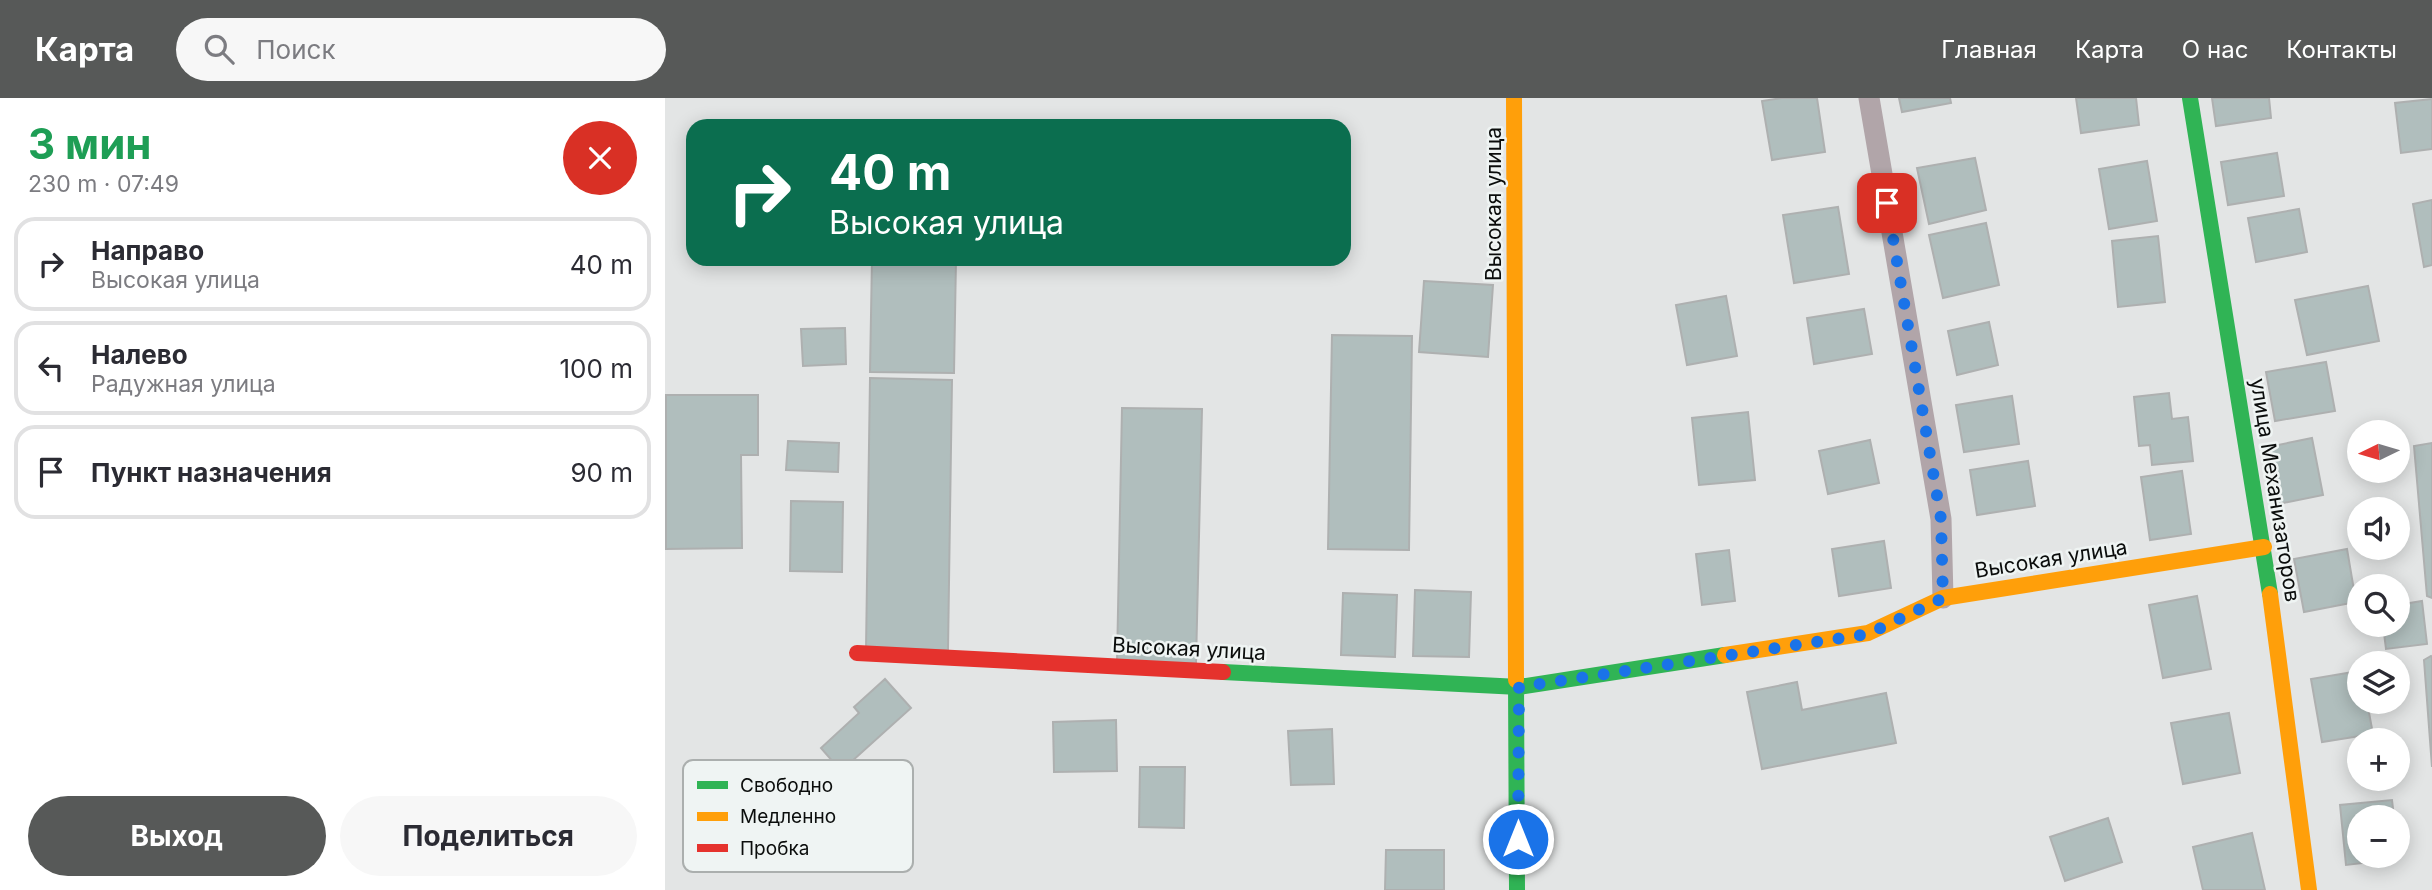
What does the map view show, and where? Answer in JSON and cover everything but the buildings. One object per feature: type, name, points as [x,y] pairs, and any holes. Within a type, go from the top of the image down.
[{"type":"street","name":"Высокая улица","points":[[1514,98],[1519,687],[1517,890]]},
{"type":"street","points":[[1869,98],[1941,519],[1943,598]]},
{"type":"street","name":"улица Механизаторов","points":[[2190,98],[2264,547],[2309,890]]},
{"type":"street","name":"Высокая улица","points":[[856,653],[1519,687],[1868,634],[1943,598],[2264,547]]},
{"type":"traffic: fast","points":[[2190,98],[2270,594]]},
{"type":"traffic: fast","points":[[1223,672],[1519,687],[1725,655]]},
{"type":"traffic: fast","points":[[1516,680],[1517,890]]},
{"type":"traffic: slow","points":[[1514,98],[1516,680]]},
{"type":"traffic: slow","points":[[1725,655],[1868,633],[1943,598],[2264,547]]},
{"type":"traffic: slow","points":[[2270,594],[2309,890]]},
{"type":"traffic: jam","points":[[857,653],[1223,672]]},
{"type":"route","points":[[1518,839],[1519,687],[1868,634],[1943,598],[1941,519],[1887,203]]}]
